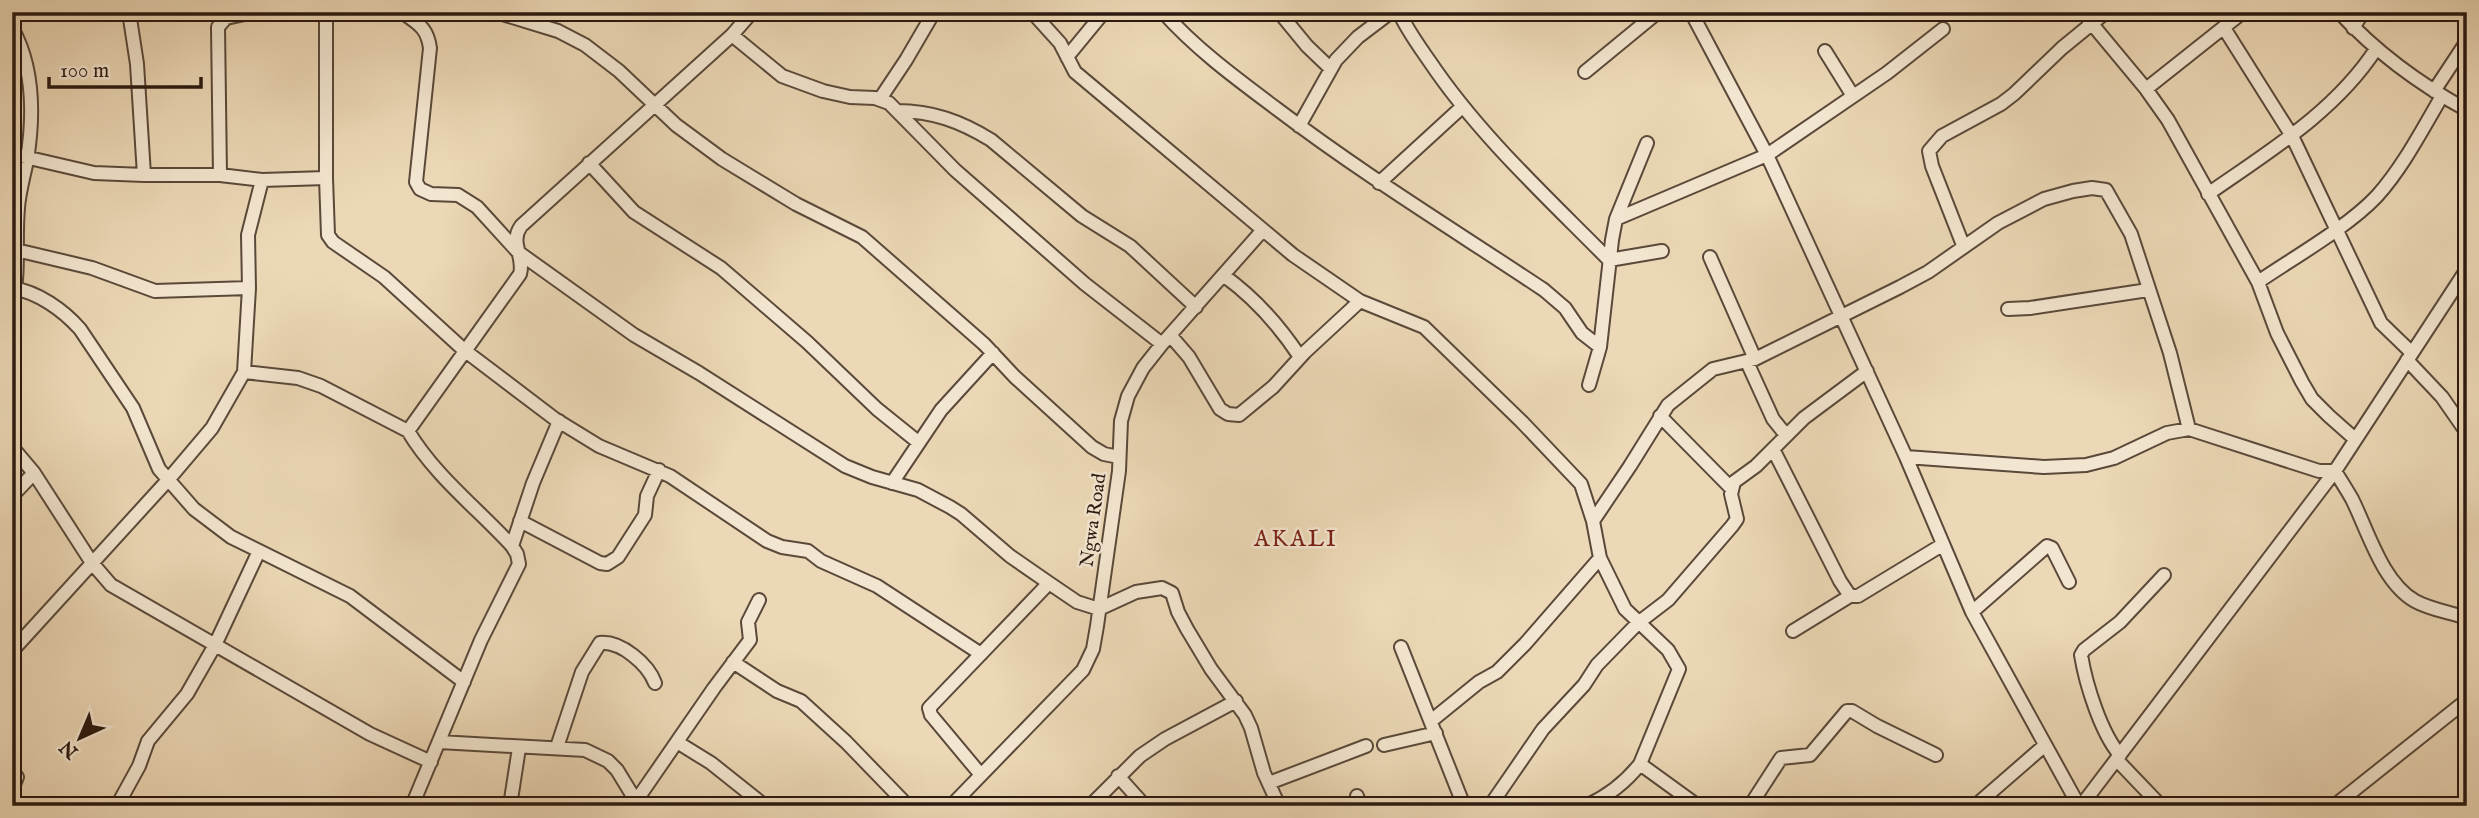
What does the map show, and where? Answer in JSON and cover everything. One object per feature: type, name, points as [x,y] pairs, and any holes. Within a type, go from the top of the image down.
[{"type":"street","points":[[130,12],[137,64],[144,176]]},
{"type":"street","points":[[220,175],[218,27],[226,18],[254,12]]},
{"type":"street","points":[[326,12],[326,178],[328,235],[333,242],[384,278],[464,350],[559,421],[599,446],[670,475],[767,541],[782,547],[808,551],[821,561],[877,586],[981,654]]},
{"type":"street","points":[[402,12],[424,30],[430,48],[418,186],[431,194],[458,195],[477,207],[518,251],[615,323],[845,466],[858,473],[918,490],[961,514],[1010,556],[1077,602],[1099,609],[1136,592],[1162,588],[1168,590],[1175,597],[1181,619],[1199,650],[1236,701],[1251,728],[1279,806]]},
{"type":"street","points":[[496,12],[558,31],[585,45],[620,71],[653,105],[696,141],[752,180],[862,237],[993,353],[1015,377],[1092,447],[1104,454],[1119,457]]},
{"type":"street","points":[[408,432],[520,274],[522,265],[516,235],[521,226],[733,35],[752,12]]},
{"type":"street","points":[[880,99],[934,12]]},
{"type":"street","points":[[1032,12],[1060,43],[1075,72],[1293,255],[1360,301],[1416,322],[1432,333],[1581,484],[1600,558],[1625,608],[1668,650],[1679,668],[1640,764],[1632,775],[1604,798],[1586,806]]},
{"type":"street","points":[[1067,57],[1104,12]]},
{"type":"street","points":[[1163,12],[1218,66],[1299,126],[1380,183],[1544,290],[1565,309],[1581,333],[1600,347]]},
{"type":"street","points":[[1279,12],[1307,46],[1331,69]]},
{"type":"street","points":[[1299,126],[1346,48],[1391,12]]},
{"type":"street","points":[[1399,12],[1417,44],[1462,107],[1609,260]]},
{"type":"street","points":[[1585,72],[1658,12]]},
{"type":"street","points":[[1691,12],[1767,155],[1867,370],[1972,612],[2044,746],[2080,806],[2335,471],[2467,269]]},
{"type":"street","points":[[2082,12],[2146,89],[2168,120],[2258,282],[2277,333],[2312,399],[2355,439]]},
{"type":"street","points":[[1964,245],[1932,166],[1930,151],[1942,136],[2014,94],[2062,48],[2106,12]]},
{"type":"street","points":[[2146,89],[2243,12]]},
{"type":"street","points":[[2339,12],[2376,49],[2438,94],[2467,110]]},
{"type":"street","points":[[2353,27],[2363,12]]},
{"type":"street","points":[[12,28],[22,45],[31,94],[27,156],[18,205],[12,305]]},
{"type":"street","points":[[2224,28],[2292,136],[2382,323],[2442,397],[2467,433]]},
{"type":"street","points":[[1616,219],[1767,155],[1853,96],[1942,29]]},
{"type":"street","points":[[733,35],[782,76],[850,97],[880,99],[897,111],[936,153],[1085,284],[1189,357],[1220,409],[1234,416],[1254,404],[1360,301]]},
{"type":"street","points":[[2258,282],[2335,230],[2376,197],[2398,170],[2467,41]]},
{"type":"street","points":[[2208,194],[2292,136],[2352,80],[2376,49]]},
{"type":"street","points":[[1825,51],[1853,96]]},
{"type":"street","points":[[1380,183],[1462,107]]},
{"type":"street","points":[[897,111],[922,111],[940,116],[974,129],[990,139],[1082,216],[1130,246],[1196,307]]},
{"type":"street","points":[[1589,385],[1600,347],[1616,219],[1647,143]]},
{"type":"street","points":[[12,154],[94,173],[144,176],[220,175],[262,180],[326,178]]},
{"type":"street","points":[[589,163],[634,212],[721,268],[783,320],[877,409],[918,442]]},
{"type":"street","points":[[12,651],[212,428],[244,372],[249,288],[249,223],[262,180]]},
{"type":"street","points":[[1592,521],[1668,405],[1713,369],[1751,360],[1842,316],[1928,272],[1998,223],[2044,199],[2073,191],[2100,188],[2106,190],[2112,196],[2131,234],[2170,353],[2189,429]]},
{"type":"street","name":"Ngwa Road","points":[[951,806],[1083,670],[1093,649],[1119,457],[1121,421],[1128,396],[1143,368],[1262,231]]},
{"type":"street","points":[[16,250],[92,268],[155,291],[249,288]]},
{"type":"street","points":[[1609,260],[1662,251]]},
{"type":"street","points":[[1710,257],[1773,419],[1787,435]]},
{"type":"street","points":[[1223,275],[1260,306],[1300,357]]},
{"type":"street","points":[[14,288],[34,294],[51,304],[80,329],[133,408],[155,462],[168,480],[207,521],[231,537],[350,596],[464,682]]},
{"type":"street","points":[[2008,309],[2148,290]]},
{"type":"street","points":[[892,483],[918,442],[950,400],[993,353]]},
{"type":"street","points":[[1731,488],[1734,482],[1829,397],[1867,370]]},
{"type":"street","points":[[244,372],[270,373],[310,382],[408,432],[447,482],[517,554],[519,564],[481,640],[412,806]]},
{"type":"street","points":[[1490,806],[1543,729],[1584,685],[1597,665],[1638,623],[1668,600],[1737,519],[1731,488],[1660,416]]},
{"type":"street","points":[[512,546],[559,421]]},
{"type":"street","points":[[1906,457],[2044,467],[2086,465],[2113,458],[2167,433],[2189,429],[2319,471],[2335,471]]},
{"type":"street","points":[[12,447],[34,472],[92,563],[102,576],[125,595],[370,734],[431,762]]},
{"type":"street","points":[[1773,449],[1850,596]]},
{"type":"street","points":[[520,521],[600,563],[607,564],[618,557],[645,515],[647,496],[659,470]]},
{"type":"street","points":[[2335,471],[2352,499],[2377,555],[2398,587],[2412,599],[2428,607],[2467,618]]},
{"type":"street","points":[[12,496],[34,472]]},
{"type":"street","points":[[1793,631],[1850,596],[1858,596],[1942,545]]},
{"type":"street","points":[[1972,612],[2047,546],[2052,548],[2069,582]]},
{"type":"street","points":[[117,806],[139,766],[148,741],[187,694],[215,645],[259,551]]},
{"type":"street","points":[[1384,745],[1433,727],[1479,682],[1497,672],[1600,558]]},
{"type":"street","points":[[2161,806],[2110,743],[2098,716],[2081,655],[2120,622],[2164,575]]},
{"type":"street","points":[[981,775],[929,710],[1049,583]]},
{"type":"street","points":[[439,743],[585,750],[608,761],[617,770],[637,803],[750,640],[748,622],[759,600]]},
{"type":"street","points":[[557,747],[582,672],[600,643],[609,643],[628,652],[649,671],[655,683]]},
{"type":"street","points":[[1401,647],[1464,806]]},
{"type":"street","points":[[733,662],[772,688],[801,701],[846,742],[908,806]]},
{"type":"street","points":[[1090,806],[1140,756],[1165,739],[1236,701]]},
{"type":"street","points":[[2465,701],[2467,718]]},
{"type":"street","points":[[2342,803],[2465,701]]},
{"type":"street","points":[[1750,806],[1781,758],[1810,755],[1847,710],[1936,755]]},
{"type":"street","points":[[677,742],[711,763],[765,806]]},
{"type":"street","points":[[1269,783],[1366,746]]},
{"type":"street","points":[[1975,806],[2044,746]]},
{"type":"street","points":[[510,806],[519,747]]},
{"type":"street","points":[[1640,764],[1698,806]]},
{"type":"street","points":[[12,771],[17,777],[12,790]]},
{"type":"street","points":[[1118,776],[1145,806]]},
{"type":"district","name":"AKALI","points":[[1296,538]]}]
